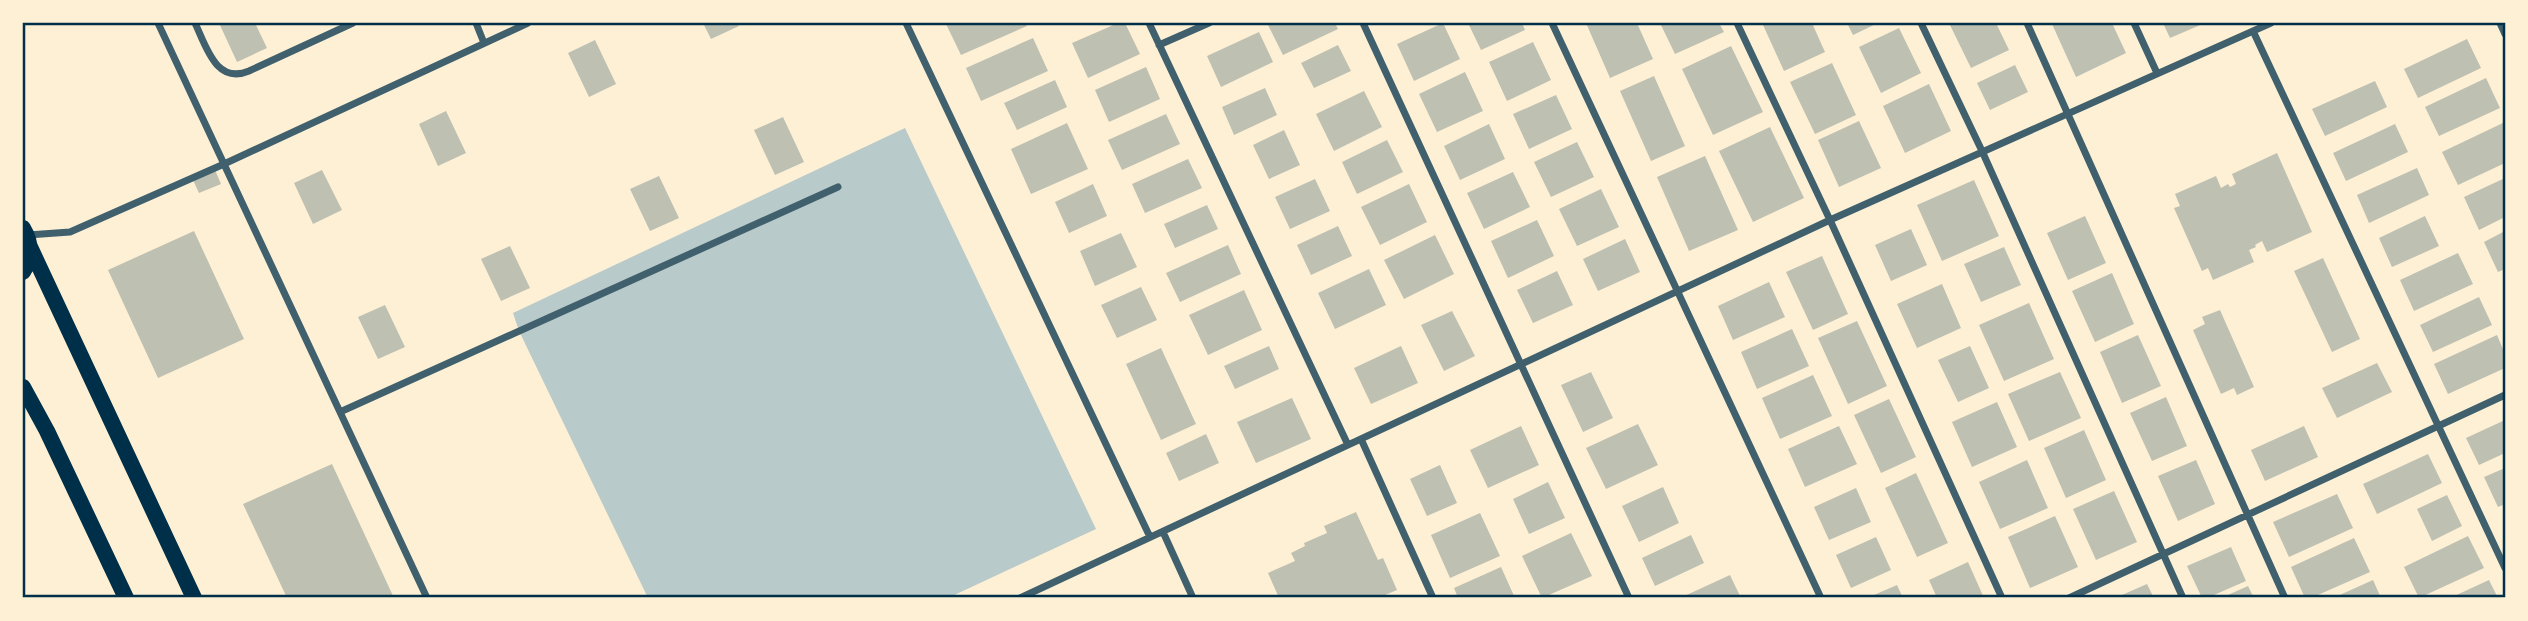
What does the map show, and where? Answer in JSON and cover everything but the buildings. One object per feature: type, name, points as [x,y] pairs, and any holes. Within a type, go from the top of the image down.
[{"type":"main road","points":[[23,272],[29,259],[27,237]]},
{"type":"main road","points":[[27,237],[194,598]]},
{"type":"main road","points":[[23,387],[47,431],[126,598]]},
{"type":"street","points":[[158,23],[427,598]]},
{"type":"street","points":[[195,23],[214,64],[225,72],[238,75],[353,23]]},
{"type":"street","points":[[476,23],[484,43]]},
{"type":"street","points":[[27,237],[70,232],[528,23]]},
{"type":"street","points":[[906,23],[1150,537]]},
{"type":"street","points":[[1149,23],[1348,445]]},
{"type":"street","points":[[1159,46],[1209,23]]},
{"type":"street","points":[[1363,23],[1629,598]]},
{"type":"street","points":[[1552,23],[1821,598]]},
{"type":"street","points":[[1737,23],[2002,598]]},
{"type":"street","points":[[1921,23],[1982,151],[2183,598]]},
{"type":"street","points":[[2027,23],[2285,598]]},
{"type":"street","points":[[2134,23],[2157,73]]},
{"type":"street","points":[[1020,598],[1830,220],[2271,23]]},
{"type":"street","points":[[2500,23],[2505,34]]},
{"type":"street","points":[[2253,30],[2505,568]]},
{"type":"street","points":[[340,412],[838,187]]},
{"type":"street","points":[[2069,598],[2505,395]]},
{"type":"street","points":[[1361,439],[1433,598]]},
{"type":"street","points":[[1163,532],[1192,598]]},
{"type":"shaded area","points":[[905,128],[1096,529],[948,598],[648,598],[519,331],[513,313]]}]
